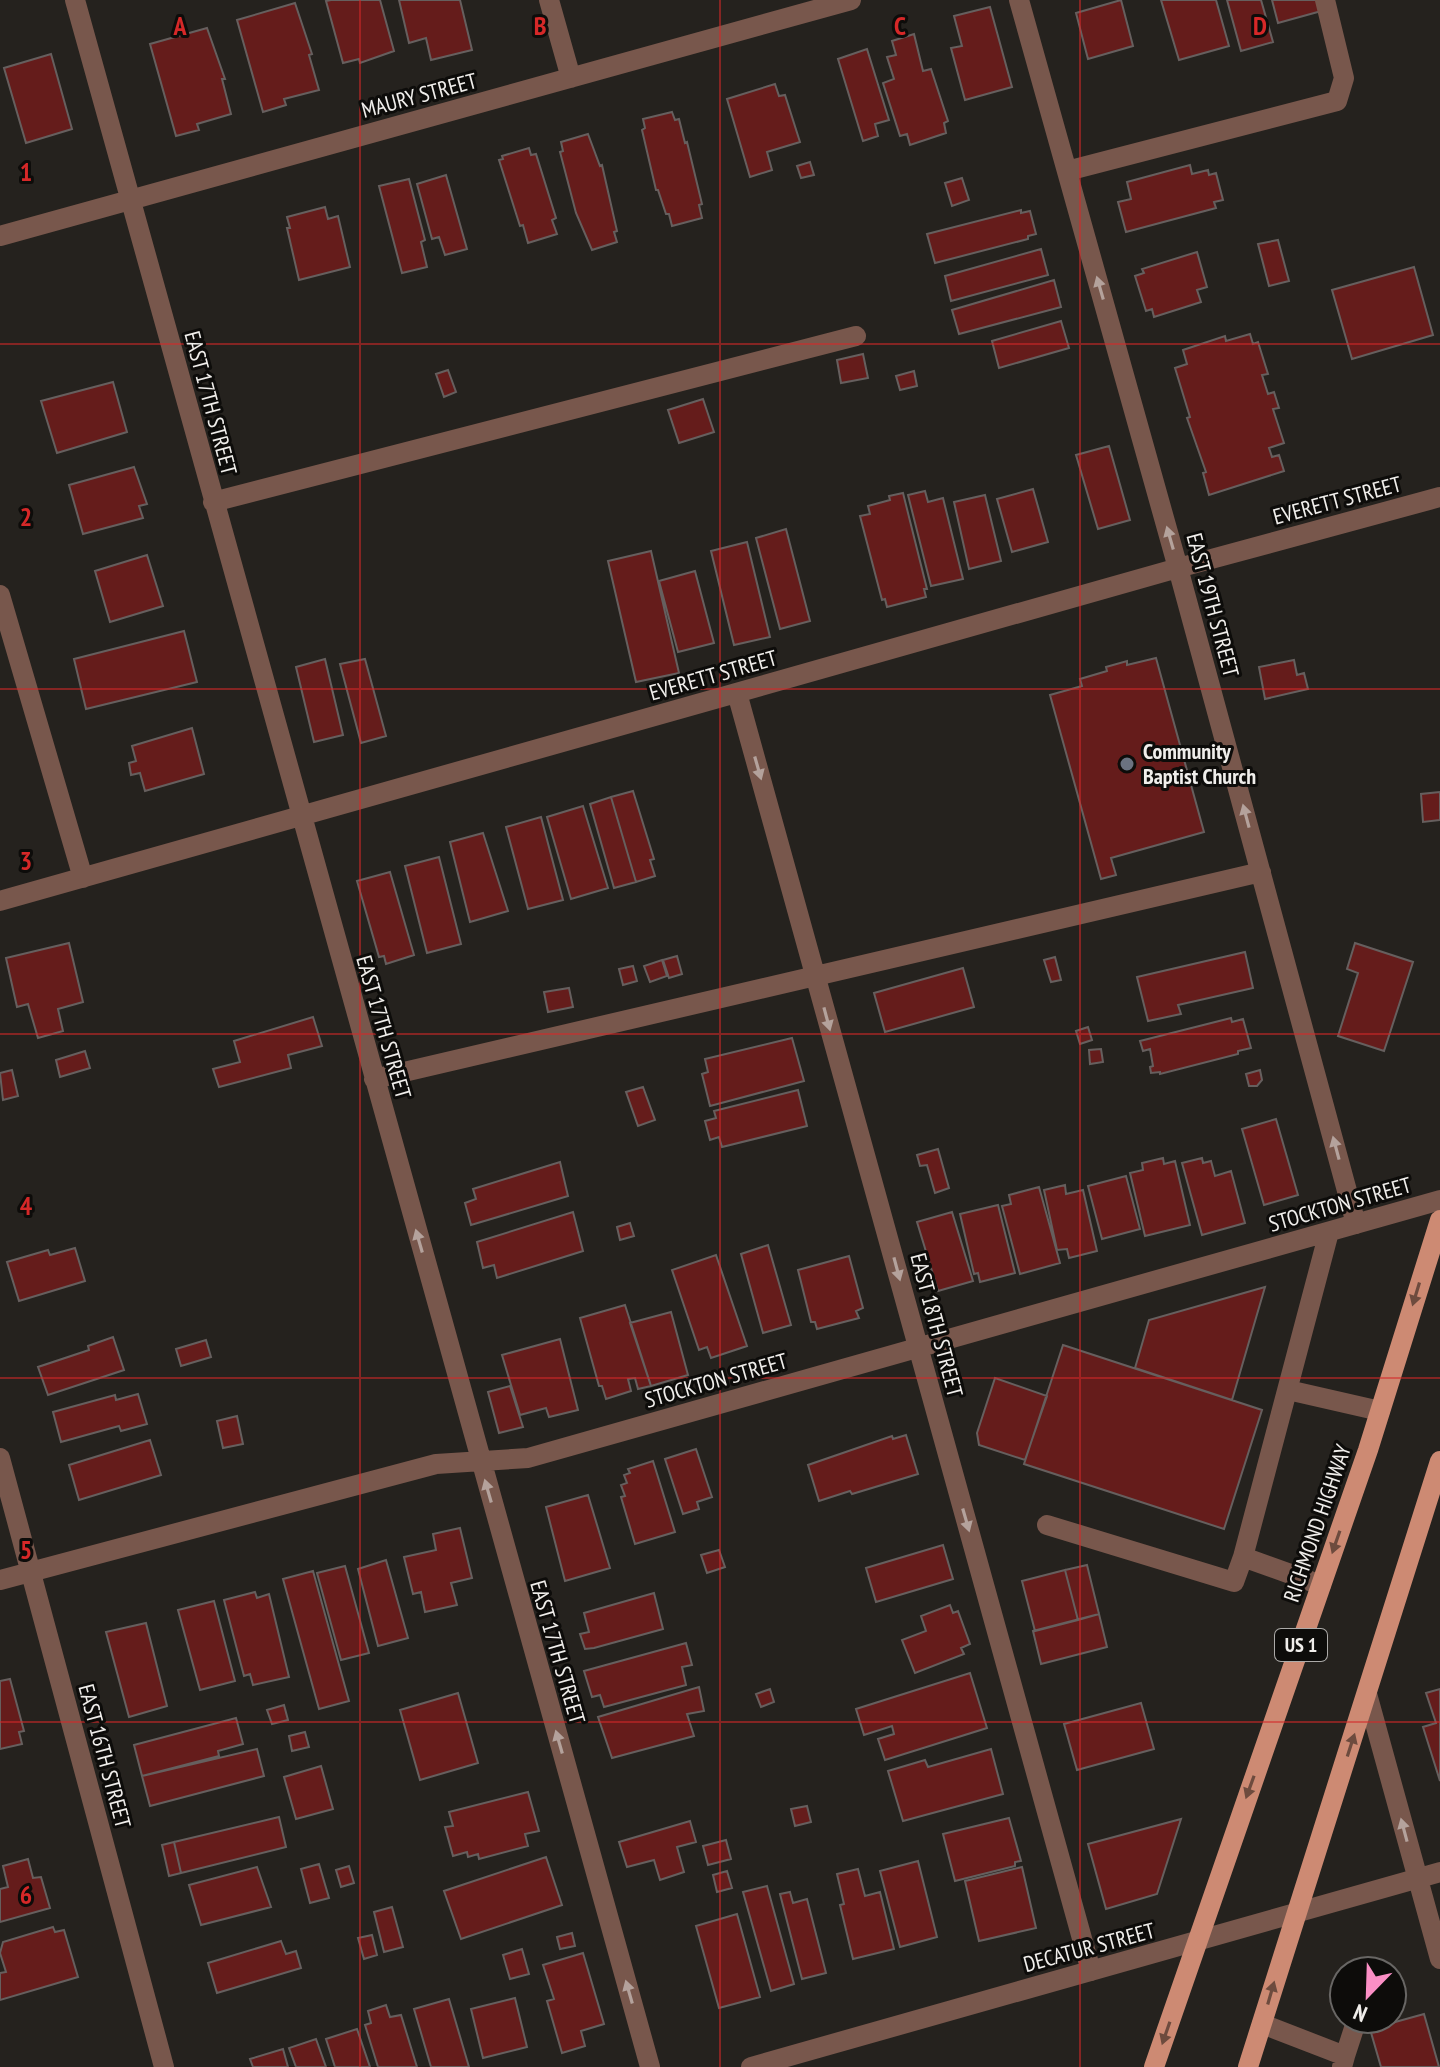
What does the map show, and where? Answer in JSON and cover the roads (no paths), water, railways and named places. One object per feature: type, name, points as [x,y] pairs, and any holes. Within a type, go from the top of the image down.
[{"type":"main road","name":"RICHMOND HIGHWAY","points":[[1154,2067],[1380,1411],[1440,1220]]},
{"type":"main road","points":[[1248,2067],[1440,1461]]},
{"type":"street","name":"EAST 17TH STREET","points":[[75,0],[650,2067]]},
{"type":"street","points":[[549,0],[571,78]]},
{"type":"street","name":"MAURY STREET","points":[[0,236],[851,0]]},
{"type":"street","name":"EAST 19TH STREET","points":[[1019,0],[1178,568],[1356,1224]]},
{"type":"street","points":[[1067,171],[1337,101],[1344,78],[1325,0]]},
{"type":"street","points":[[213,502],[856,336]]},
{"type":"street","name":"EVERETT STREET","points":[[0,901],[1178,568],[1440,497]]},
{"type":"street","points":[[0,595],[83,878]]},
{"type":"street","name":"EAST 18TH STREET","points":[[737,693],[1091,1971]]},
{"type":"street","points":[[374,1079],[1261,872]]},
{"type":"street","name":"STOCKTON STREET","points":[[0,1580],[436,1464],[528,1458],[1440,1200]]},
{"type":"street","points":[[1047,1525],[1234,1582],[1329,1232]]},
{"type":"street","points":[[1288,1390],[1380,1411]]},
{"type":"street","name":"EAST 16TH STREET","points":[[0,1458],[164,2067]]},
{"type":"street","points":[[1243,1557],[1321,1585]]},
{"type":"street","points":[[1367,1694],[1440,1959]]},
{"type":"street","name":"DECATUR STREET","points":[[751,2067],[1440,1872]]},
{"type":"street","points":[[1262,2024],[1344,2062],[1352,2035]]},
{"type":"place","name":"Community Baptist Church","points":[[1127,764]]}]
